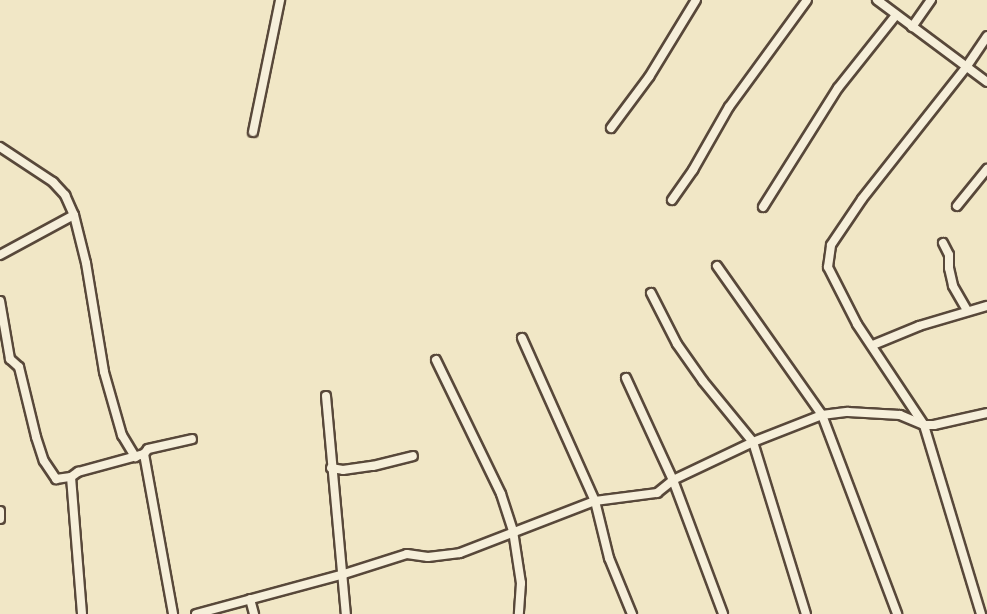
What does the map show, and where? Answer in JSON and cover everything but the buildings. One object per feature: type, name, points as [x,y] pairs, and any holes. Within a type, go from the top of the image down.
[{"type":"street","points":[[252,132],[280,0]]},
{"type":"street","points":[[611,128],[649,77],[696,0]]},
{"type":"street","points":[[672,200],[693,170],[729,107],[807,0]]},
{"type":"street","points":[[877,0],[987,82]]},
{"type":"street","points":[[912,27],[932,0]]},
{"type":"street","points":[[763,207],[838,88],[896,15]]},
{"type":"street","points":[[981,614],[924,425],[857,324],[828,267],[831,245],[862,198],[967,66],[987,36]]},
{"type":"street","points":[[0,147],[53,182],[65,195],[74,215],[86,263],[104,372],[122,435],[140,456],[172,614]]},
{"type":"street","points":[[957,206],[987,169]]},
{"type":"street","points":[[0,255],[74,215]]},
{"type":"street","points":[[943,243],[949,255],[953,286],[967,310]]},
{"type":"street","points":[[717,266],[822,415],[897,614]]},
{"type":"street","points":[[651,293],[677,344],[703,381],[753,442],[806,614]]},
{"type":"street","points":[[0,301],[10,359],[19,367],[44,461],[56,479],[71,477],[78,472],[140,456],[148,449],[192,439]]},
{"type":"street","points":[[873,345],[967,310],[987,306]]},
{"type":"street","points":[[522,338],[595,501],[609,558],[632,614]]},
{"type":"street","points":[[436,360],[501,494],[513,531],[521,584],[519,614]]},
{"type":"street","points":[[626,378],[673,480],[723,614]]},
{"type":"street","points":[[326,396],[339,561],[344,574],[346,614]]},
{"type":"street","points":[[196,614],[344,574],[407,554],[428,556],[460,553],[595,501],[657,493],[673,480],[753,442],[822,415],[848,412],[900,415],[924,425],[987,413]]},
{"type":"street","points":[[331,468],[343,470],[374,466],[412,456]]},
{"type":"street","points":[[71,477],[82,614]]},
{"type":"street","points":[[0,511],[0,519]]},
{"type":"street","points":[[250,599],[254,614]]}]
